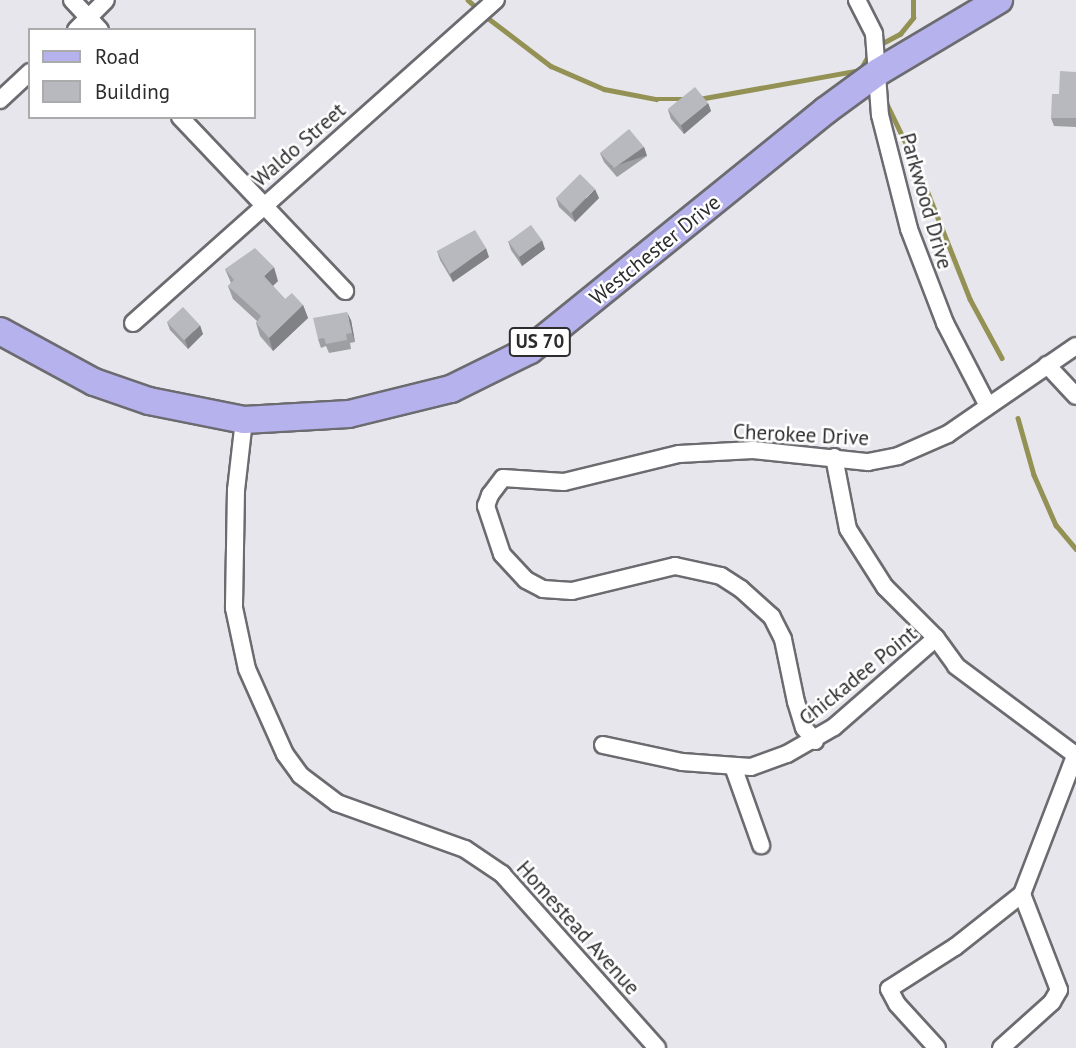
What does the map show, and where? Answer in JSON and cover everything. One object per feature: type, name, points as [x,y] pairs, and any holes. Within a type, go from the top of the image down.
[{"type":"main road","name":"Westchester Drive","points":[[0,331],[94,382],[149,401],[244,421],[362,411],[451,388],[530,350],[878,72],[999,0]]},
{"type":"street","points":[[72,0],[94,24],[106,0]]},
{"type":"street","name":"Waldo Street","points":[[133,323],[262,205],[495,0]]},
{"type":"street","name":"Parkwood Drive","points":[[857,0],[874,34],[887,150],[909,229],[945,323],[988,404]]},
{"type":"street","points":[[0,100],[28,74]]},
{"type":"street","points":[[182,119],[345,291]]},
{"type":"street","name":"Cherokee Drive","points":[[815,741],[804,729],[783,639],[772,617],[741,589],[721,576],[676,566],[592,588],[543,589],[526,580],[502,554],[486,506],[498,484],[510,477],[564,482],[679,454],[752,450],[868,462],[910,451],[948,434],[1076,346]]},
{"type":"street","points":[[1047,365],[1076,396]]},
{"type":"street","name":"Homestead Avenue","points":[[244,421],[236,490],[234,608],[247,669],[285,754],[300,775],[337,803],[465,849],[502,874],[657,1048]]},
{"type":"street","points":[[834,457],[848,529],[885,587],[936,638],[956,666],[1075,754],[1022,894],[955,947],[891,985],[891,996],[937,1048]]},
{"type":"street","name":"Chickadee Point","points":[[603,745],[734,769],[751,767],[815,741],[936,638]]},
{"type":"street","points":[[734,769],[761,845]]},
{"type":"street","points":[[1001,1048],[1059,990],[1022,894]]},
{"type":"building","points":[[1060,71],[1076,72],[1076,118],[1051,118],[1052,94],[1059,94]]},
{"type":"building","points":[[695,87],[708,103],[681,125],[668,109]]},
{"type":"building","points":[[629,129],[644,147],[614,168],[600,153]]},
{"type":"building","points":[[580,174],[595,189],[571,213],[556,198]]},
{"type":"building","points":[[531,225],[542,240],[520,257],[508,241]]},
{"type":"building","points":[[475,230],[486,248],[450,274],[437,251]]},
{"type":"building","points":[[255,248],[274,267],[264,276],[285,299],[292,293],[303,305],[269,338],[256,323],[261,316],[228,286],[234,280],[225,269]]},
{"type":"building","points":[[183,307],[200,325],[184,340],[167,322]]},
{"type":"building","points":[[347,312],[352,333],[346,334],[347,340],[326,344],[324,338],[318,339],[313,318]]},
{"type":"waterway","points":[[468,0],[478,9]]},
{"type":"waterway","points":[[879,45],[900,34],[913,18],[913,0]]},
{"type":"waterway","points":[[484,15],[551,66],[604,89],[656,99],[687,99]]},
{"type":"waterway","points":[[860,70],[870,53]]},
{"type":"waterway","points":[[699,99],[860,70]]},
{"type":"waterway","points":[[885,100],[919,170],[970,299],[1002,358]]},
{"type":"waterway","points":[[1018,418],[1034,475],[1056,525],[1076,549]]}]
